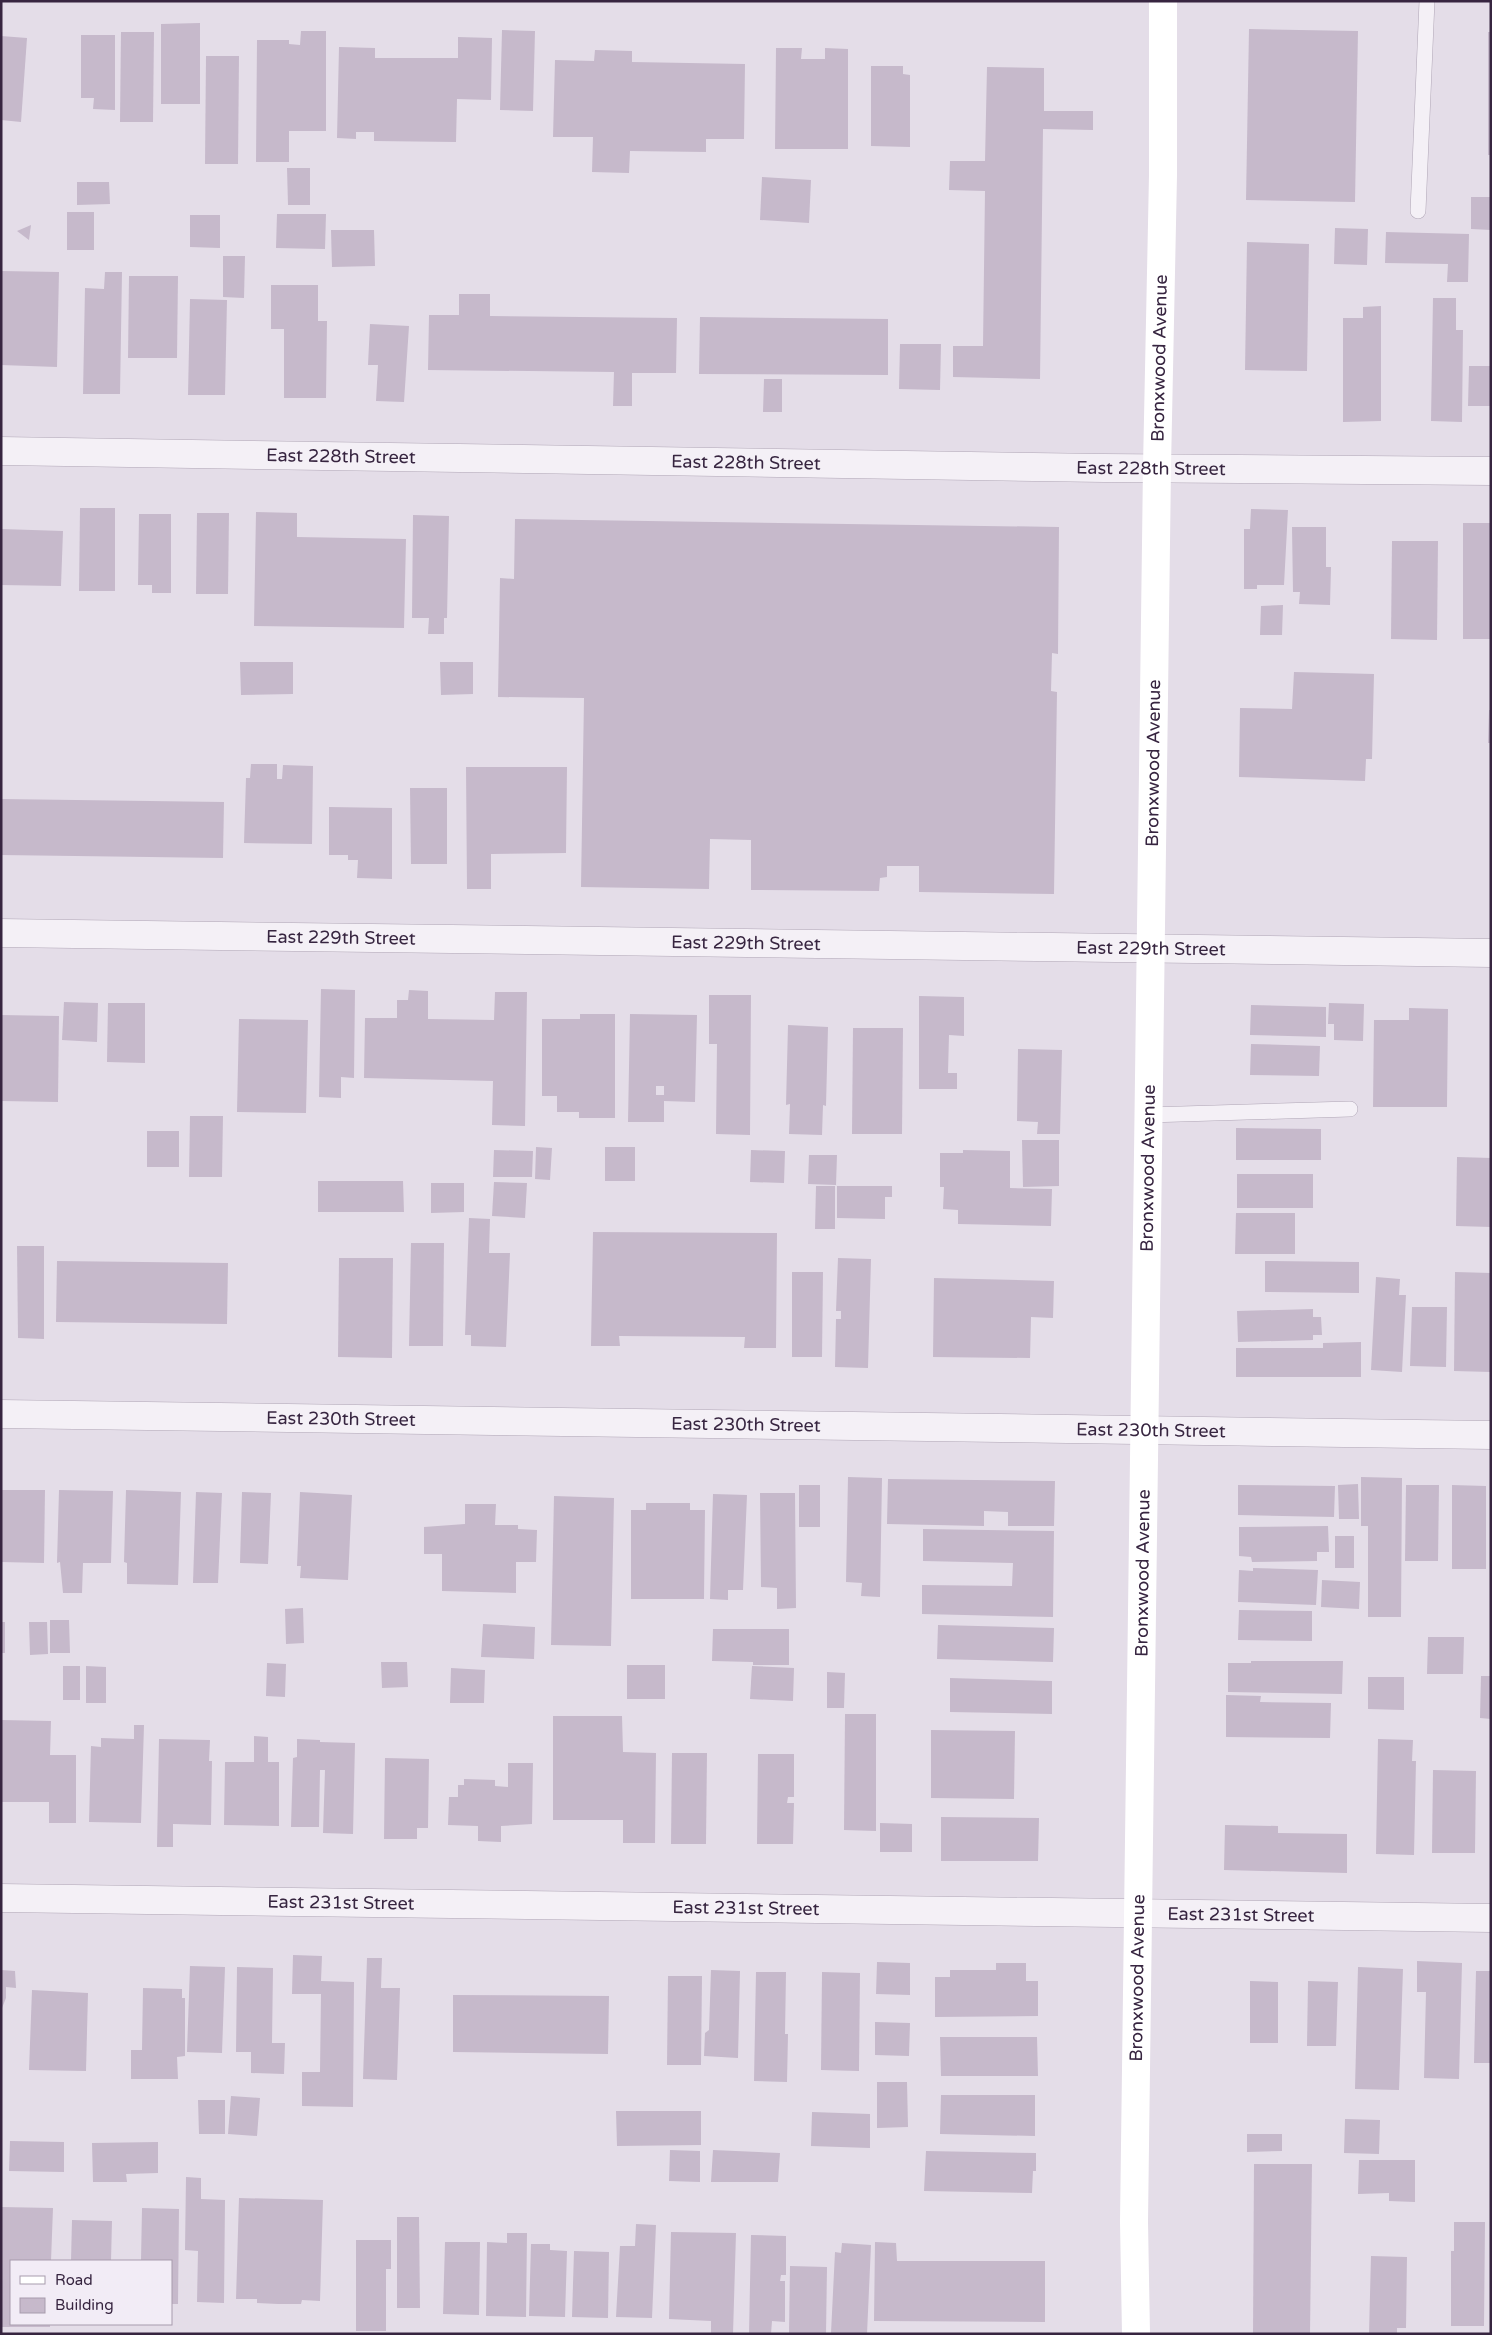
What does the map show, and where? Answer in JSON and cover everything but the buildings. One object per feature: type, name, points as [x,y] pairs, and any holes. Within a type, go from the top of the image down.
[{"type":"street","name":"Bronxwood Avenue","points":[[1136,2334],[1134,2222],[1150,949],[1163,185],[1163,1]]},
{"type":"street","name":"East 228th Street","points":[[1,451],[1074,468],[1157,467],[1491,471]]},
{"type":"street","name":"East 229th Street","points":[[1,933],[1491,953]]},
{"type":"street","name":"East 230th Street","points":[[1,1414],[1491,1435]]},
{"type":"street","name":"East 231st Street","points":[[1,1898],[1491,1918]]},
{"type":"lane","points":[[1418,211],[1426,1]]},
{"type":"lane","points":[[1148,1115],[1350,1109]]}]
